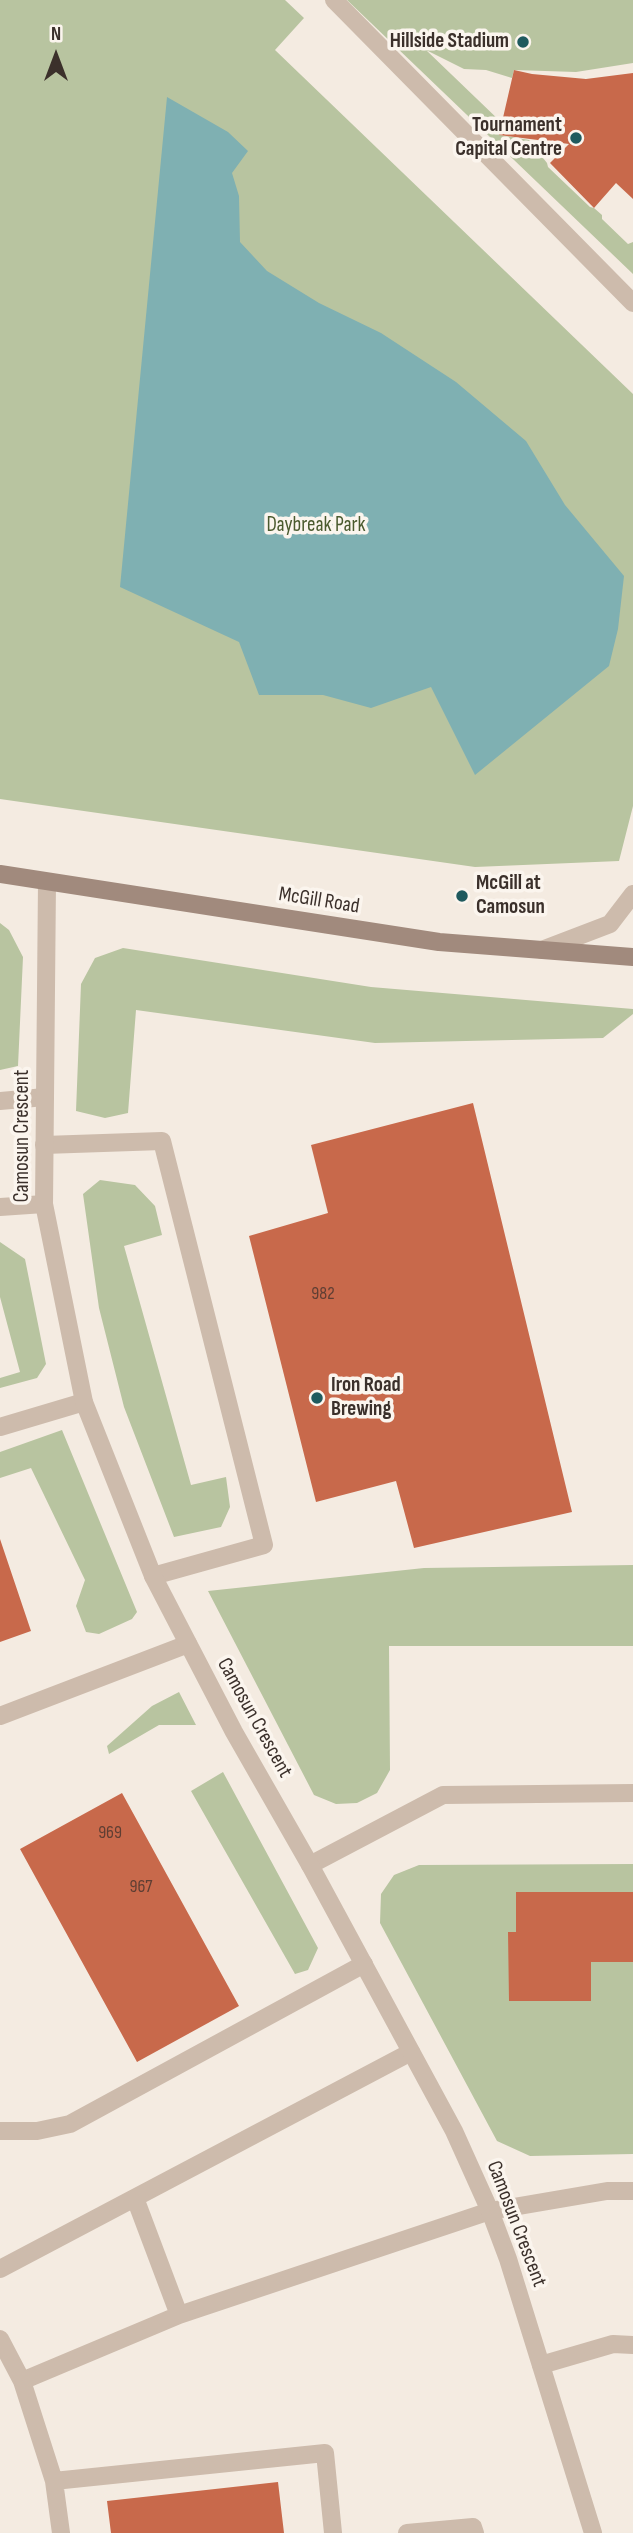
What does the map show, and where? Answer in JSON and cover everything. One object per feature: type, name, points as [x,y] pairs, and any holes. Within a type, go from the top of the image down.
[{"type":"main road","name":"McGill Road","points":[[0,874],[439,942],[633,957]]},
{"type":"street","points":[[334,0],[633,303]]},
{"type":"street","name":"Camosun Crescent","points":[[47,882],[44,1204],[84,1402],[153,1576],[234,1732],[310,1865],[454,2131],[508,2259],[593,2533]]},
{"type":"street","points":[[542,950],[610,924],[633,894]]},
{"type":"street","points":[[0,1101],[45,1097]]},
{"type":"street","points":[[44,1145],[162,1141],[166,1154],[264,1545],[153,1576]]},
{"type":"street","points":[[0,1206],[44,1204]]},
{"type":"street","points":[[0,1427],[84,1402]]},
{"type":"street","points":[[0,1716],[188,1644]]},
{"type":"street","points":[[310,1865],[443,1795],[633,1793]]},
{"type":"street","points":[[0,2131],[37,2131],[70,2124],[364,1964]]},
{"type":"street","points":[[0,2269],[411,2052]]},
{"type":"street","points":[[22,2381],[178,2315],[490,2211],[607,2191],[633,2191]]},
{"type":"street","points":[[135,2198],[178,2315]]},
{"type":"street","points":[[0,2339],[22,2381],[54,2481],[61,2533]]},
{"type":"street","points":[[541,2365],[613,2344],[633,2346]]},
{"type":"street","points":[[54,2481],[325,2453],[333,2533]]},
{"type":"street","points":[[407,2533],[473,2527],[475,2533]]},
{"type":"green space","name":"Daybreak Park","points":[[0,0],[285,0],[304,18],[275,50],[633,394],[633,806],[619,861],[475,867],[0,799]]},
{"type":"green space","name":"Hillside Stadium","points":[[347,0],[633,0],[633,63],[576,72],[514,70],[512,78],[486,70],[464,69],[426,50],[502,123],[500,135],[529,140],[548,167],[602,215],[602,219],[628,244],[633,242],[633,274]]},
{"type":"green space","points":[[0,923],[9,930],[23,957],[18,1066],[0,1070]]},
{"type":"green space","points":[[123,948],[371,987],[633,1009],[633,1014],[603,1038],[375,1043],[136,1010],[128,1113],[105,1118],[76,1111],[81,984],[95,958]]},
{"type":"green space","points":[[100,1180],[135,1185],[155,1206],[162,1235],[124,1246],[191,1485],[226,1477],[230,1507],[221,1527],[174,1537],[124,1407],[99,1308],[83,1194]]},
{"type":"green space","points":[[0,1242],[25,1259],[46,1364],[37,1378],[0,1388],[0,1378],[20,1372],[0,1297]]},
{"type":"green space","points":[[62,1430],[137,1612],[132,1619],[99,1634],[86,1632],[76,1606],[85,1580],[31,1468],[0,1478],[0,1452]]},
{"type":"green space","points":[[633,1565],[633,1646],[389,1646],[390,1770],[377,1793],[357,1803],[336,1804],[314,1795],[208,1591],[424,1568]]},
{"type":"green space","points":[[179,1692],[196,1725],[159,1725],[109,1754],[107,1746],[152,1706]]},
{"type":"green space","points":[[223,1772],[318,1948],[308,1970],[295,1974],[191,1791]]},
{"type":"green space","points":[[633,1864],[633,2154],[530,2156],[497,2141],[380,1923],[381,1894],[394,1875],[419,1865]]},
{"type":"water","points":[[167,97],[228,132],[248,151],[232,173],[239,196],[240,242],[267,271],[319,303],[381,333],[456,382],[526,441],[565,505],[624,576],[618,629],[609,666],[475,775],[431,687],[371,708],[323,695],[259,695],[239,642],[120,587]]},
{"type":"building","name":"Tournament Capital Centre","points":[[514,70],[586,79],[633,73],[633,199],[616,183],[594,208],[550,163],[569,144],[499,135]]},
{"type":"building","points":[[473,1103],[572,1512],[414,1548],[396,1481],[316,1502],[249,1236],[328,1213],[311,1145]]},
{"type":"building","points":[[0,1539],[31,1631],[0,1642]]},
{"type":"building","points":[[122,1793],[239,2006],[137,2062],[20,1849]]},
{"type":"building","points":[[516,1892],[633,1892],[633,1962],[591,1962],[591,2001],[509,2001],[508,1932],[516,1932]]},
{"type":"building","points":[[278,2482],[284,2533],[111,2533],[107,2501]]},
{"type":"place","name":"Hillside Stadium","points":[[523,42]]},
{"type":"place","name":"Tournament Capital Centre","points":[[576,138]]},
{"type":"place","name":"McGill at Camosun","points":[[462,896]]},
{"type":"place","name":"Iron Road Brewing","points":[[317,1398]]}]
